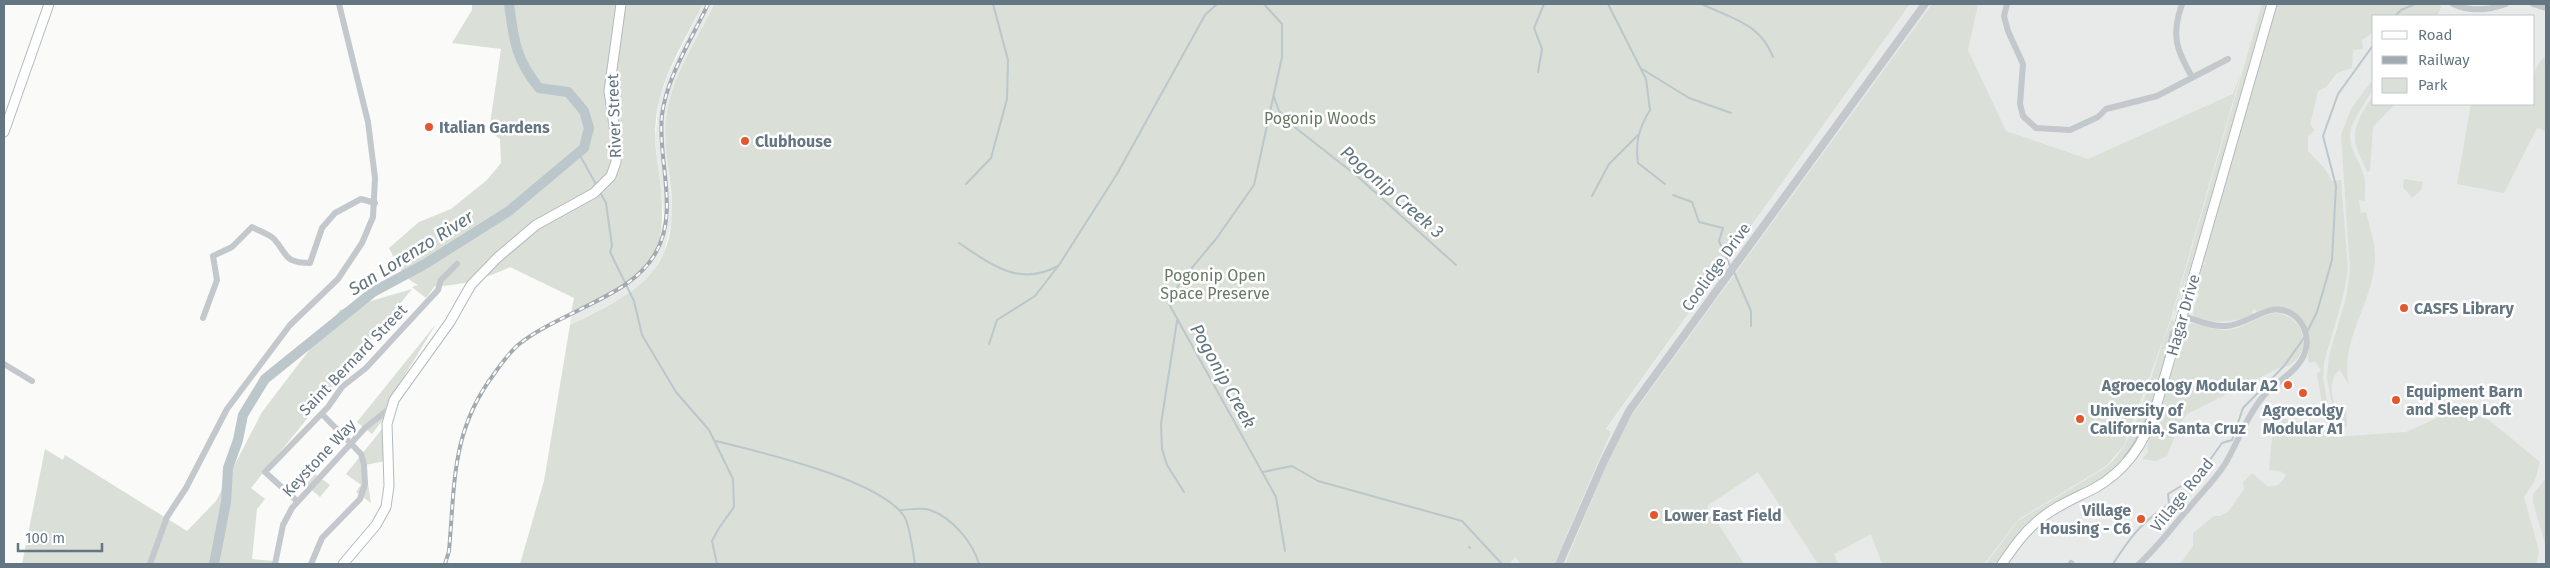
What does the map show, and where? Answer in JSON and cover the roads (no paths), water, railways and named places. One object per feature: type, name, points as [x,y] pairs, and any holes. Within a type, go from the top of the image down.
[{"type":"main road","points":[[4,132],[49,4]]},
{"type":"main road","name":"River Street","points":[[390,408],[402,388],[450,322],[471,285],[497,258],[544,219],[594,193],[612,176],[617,155],[610,91],[621,4]]},
{"type":"main road","name":"Hagar Drive","points":[[2002,564],[2022,536],[2039,520],[2104,482],[2123,467],[2136,451],[2152,422],[2272,4]]},
{"type":"main road","points":[[343,564],[376,525],[386,507],[389,486],[386,434],[390,408]]},
{"type":"street","points":[[150,564],[167,517],[186,488],[227,409],[290,325],[338,280],[362,243],[373,217],[375,203],[368,122],[338,4]]},
{"type":"street","name":"Coolidge Drive","points":[[1559,564],[1607,453],[1629,411],[1926,4]]},
{"type":"street","points":[[2007,4],[2004,16],[2008,32],[2023,64],[2023,116],[2036,128],[2070,130],[2098,117],[2106,109],[2157,96],[2228,59]]},
{"type":"street","points":[[2182,4],[2174,28],[2176,43],[2192,77]]},
{"type":"street","points":[[2453,4],[2477,9],[2490,9],[2506,4]]},
{"type":"street","points":[[2533,4],[2546,8]]},
{"type":"street","points":[[203,318],[217,280],[213,256],[232,247],[252,227],[274,239],[282,252],[296,263],[310,262],[322,228],[335,212],[361,199],[375,203]]},
{"type":"street","name":"Saint Bernard Street","points":[[297,501],[265,472],[322,414],[342,387],[366,368],[438,290],[441,280],[457,264]]},
{"type":"street","name":"Village Road","points":[[2139,564],[2162,543],[2224,465],[2262,397],[2298,366],[2307,346],[2306,331],[2301,322],[2290,313],[2280,310],[2264,311],[2240,323],[2224,326],[2213,326],[2182,316]]},
{"type":"street","points":[[4,364],[32,382]]},
{"type":"street","name":"Keystone Way","points":[[275,564],[283,525],[297,501],[365,428],[390,408]]},
{"type":"street","points":[[311,564],[322,538],[364,493],[364,465],[360,454],[322,414]]},
{"type":"waterway","name":"San Lorenzo River","points":[[214,564],[226,502],[228,468],[238,440],[243,415],[265,379],[373,292],[425,264],[509,211],[584,148],[589,128],[584,111],[568,92],[539,88],[531,77],[520,58],[512,28],[509,4]]},
{"type":"waterway","points":[[966,184],[991,158],[1007,99],[1008,60],[993,4]]},
{"type":"waterway","points":[[989,344],[997,320],[1035,296],[1059,265],[1117,174],[1205,15],[1217,4]]},
{"type":"waterway","name":"Pogonip Creek","points":[[1264,4],[1282,24],[1282,57],[1254,185],[1216,239],[1180,282],[1169,304],[1276,497],[1285,551]]},
{"type":"waterway","points":[[1538,72],[1542,49],[1534,28],[1544,4]]},
{"type":"waterway","points":[[1608,4],[1646,79],[1650,110],[1639,135],[1637,148],[1638,163],[1665,184]]},
{"type":"waterway","points":[[1702,4],[1734,18],[1753,29],[1761,36],[1773,57]]},
{"type":"waterway","points":[[2396,15],[2401,10],[2415,4]]},
{"type":"waterway","points":[[2307,332],[2317,312],[2332,260],[2336,186],[2323,136],[2338,94],[2372,47]]},
{"type":"waterway","points":[[1642,69],[1689,98],[1731,113]]},
{"type":"waterway","name":"Pogonip Creek 3","points":[[1274,97],[1279,111],[1297,129],[1357,176],[1456,265]]},
{"type":"waterway","points":[[1592,196],[1609,164],[1638,135]]},
{"type":"waterway","points":[[578,152],[597,186]]},
{"type":"waterway","points":[[600,192],[606,203],[612,246],[610,252],[634,301],[642,335],[676,392],[709,430],[733,479],[734,507],[712,541],[717,564]]},
{"type":"waterway","points":[[1673,195],[1692,202],[1699,222],[1723,228],[1719,241],[1730,266]]},
{"type":"waterway","points":[[959,243],[983,259],[1006,271],[1018,274],[1044,272],[1058,266]]},
{"type":"waterway","points":[[1734,272],[1751,311],[1751,326]]},
{"type":"waterway","points":[[1177,321],[1161,424],[1162,449],[1167,465],[1184,492]]},
{"type":"waterway","points":[[2124,457],[2140,432],[2154,398],[2171,332]]},
{"type":"waterway","points":[[2113,564],[2137,531],[2151,517],[2169,504],[2168,494],[2199,475],[2222,443],[2232,440],[2243,408],[2284,366],[2304,338]]},
{"type":"waterway","points":[[716,441],[817,469],[870,490],[891,503],[904,516],[910,532],[915,564]]},
{"type":"waterway","points":[[1263,472],[1292,466],[1318,481],[1462,521],[1502,564]]},
{"type":"waterway","points":[[899,510],[927,509],[947,519],[967,540],[979,564]]},
{"type":"railway","points":[[445,564],[449,551],[455,481],[462,437],[480,395],[494,374],[518,345],[546,327],[620,288],[640,273],[655,254],[662,238],[666,221],[667,203],[661,132],[665,100],[681,58],[708,4]]},
{"type":"place","name":"Italian Gardens","points":[[429,127]]},
{"type":"place","name":"Clubhouse","points":[[745,141]]},
{"type":"place","name":"CASFS Library","points":[[2404,308]]},
{"type":"place","name":"Agroecology Modular A2","points":[[2288,385]]},
{"type":"place","name":"Agroecolgy Modular A1","points":[[2303,393]]},
{"type":"place","name":"Equipment Barn and Sleep Loft","points":[[2396,400]]},
{"type":"place","name":"University of California, Santa Cruz","points":[[2080,419]]},
{"type":"place","name":"Lower East Field","points":[[1654,515]]},
{"type":"place","name":"Village Housing - C6","points":[[2141,519]]},
{"type":"park label","name":"Pogonip Woods","points":[[1320,118]]},
{"type":"park label","name":"Pogonip Open Space Preserve","points":[[1215,284]]}]
